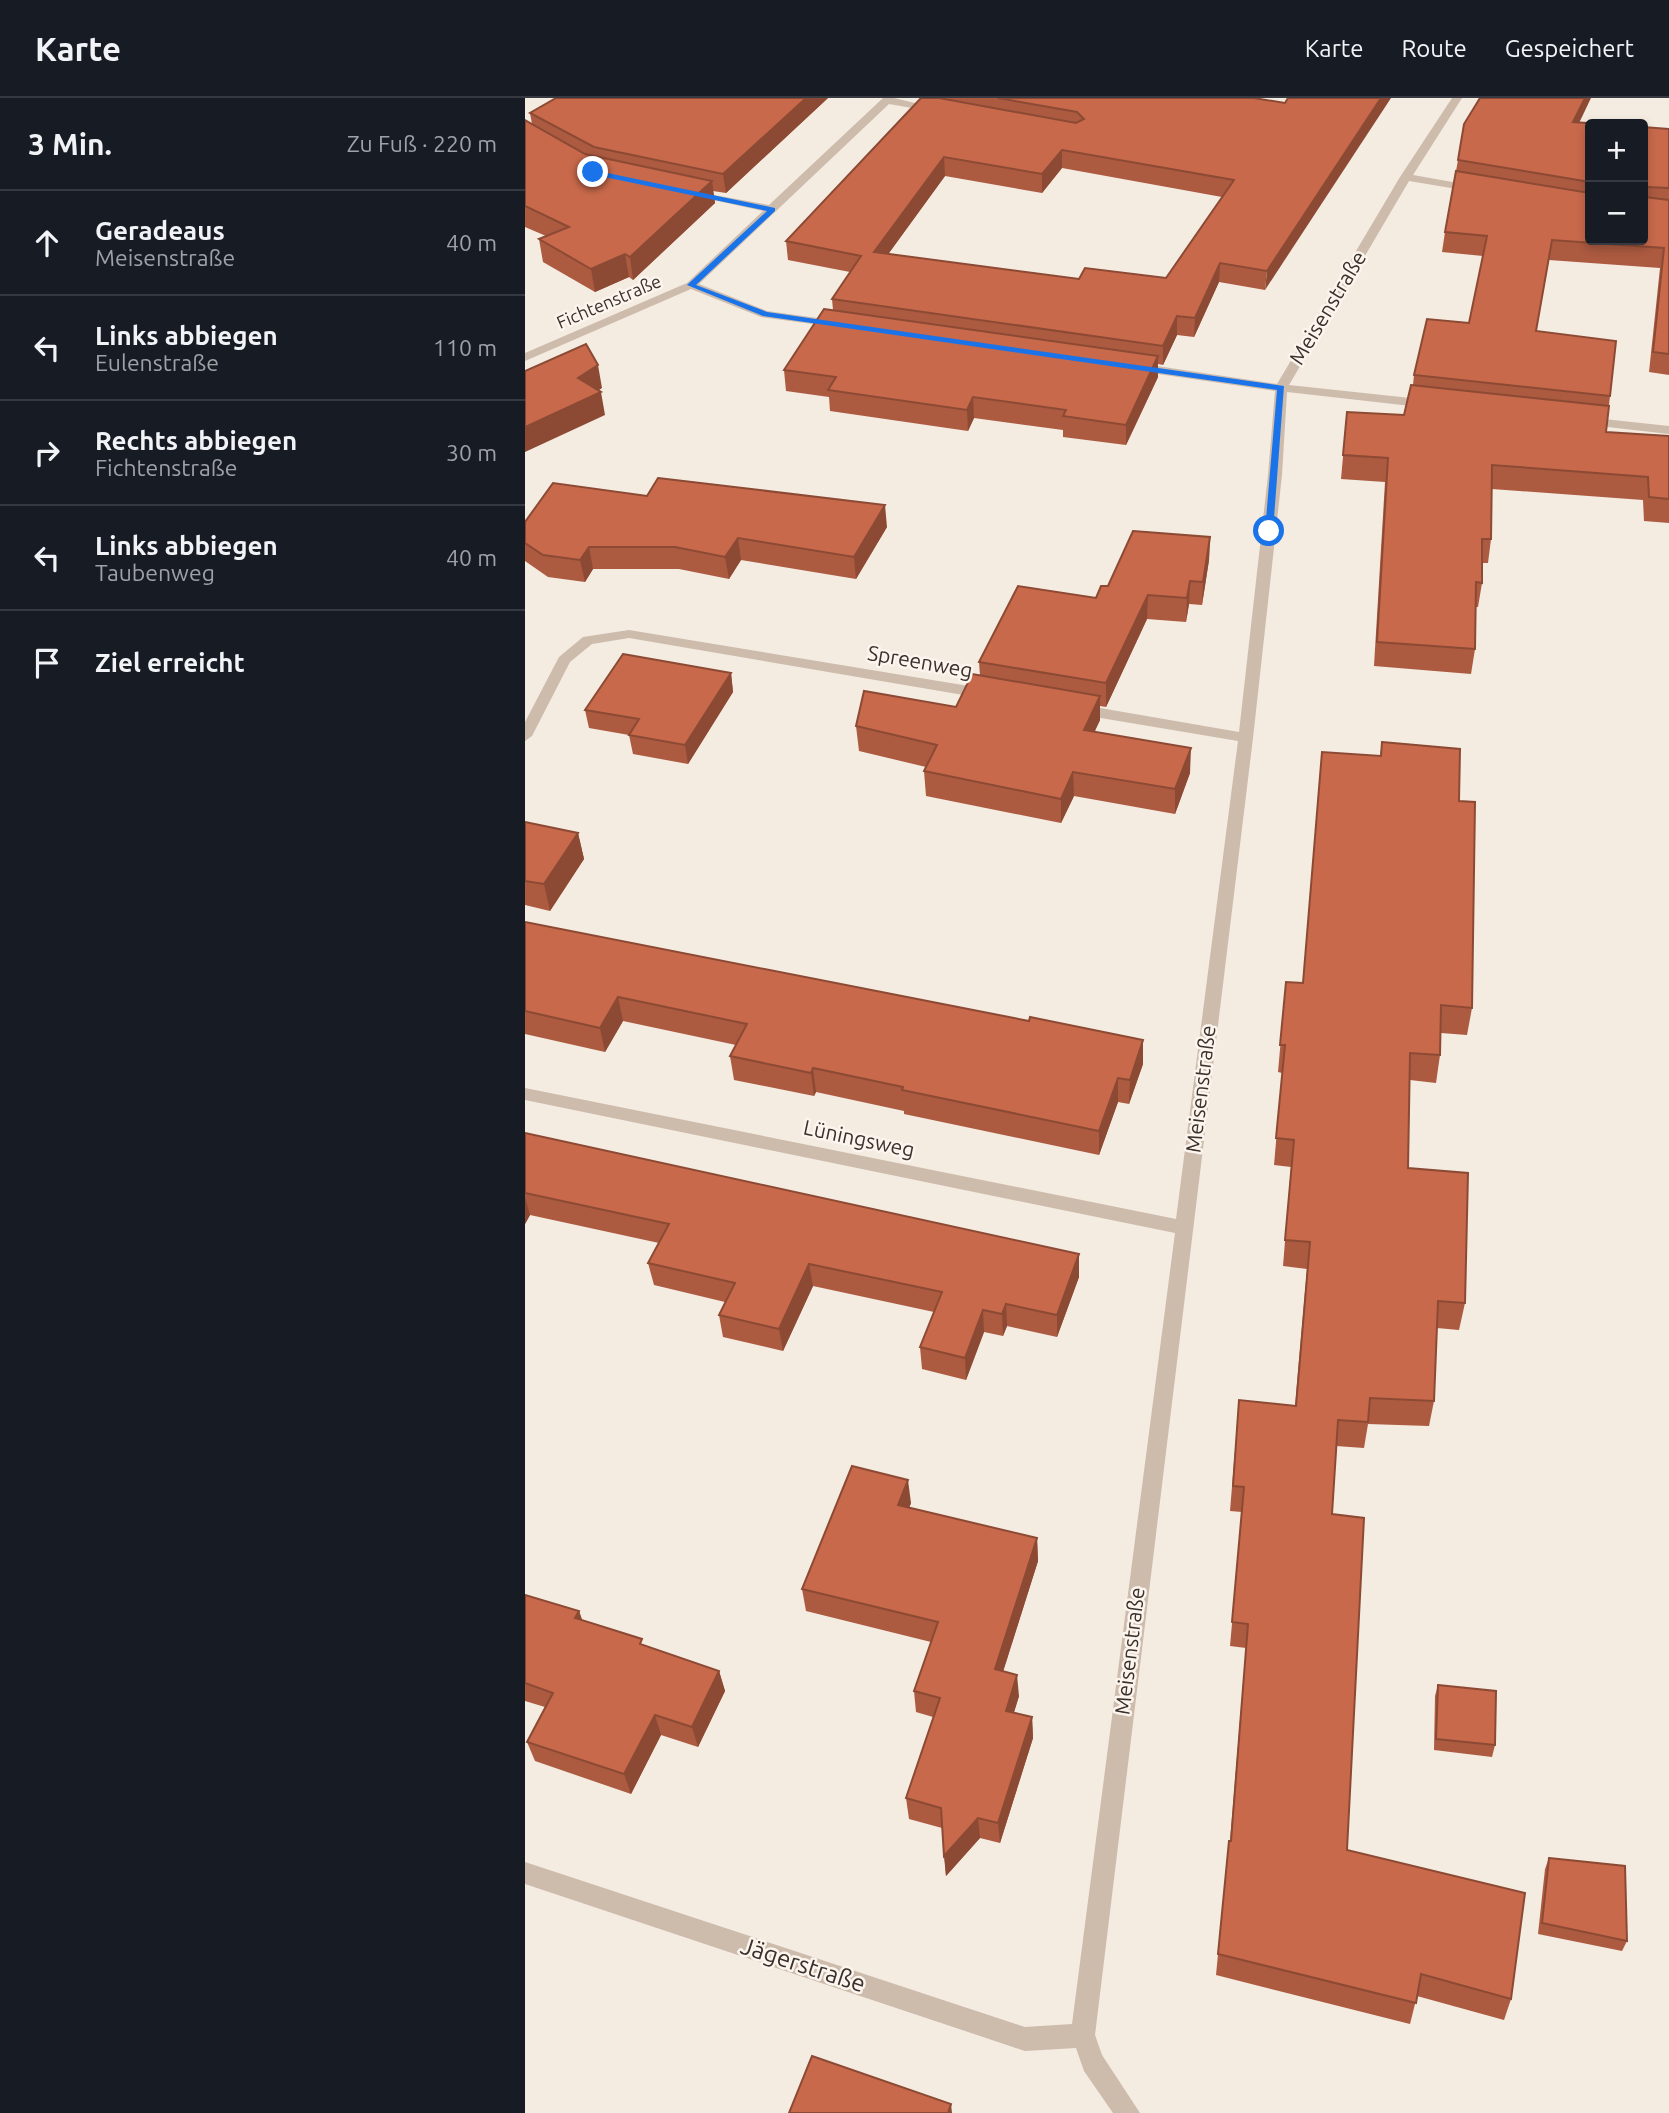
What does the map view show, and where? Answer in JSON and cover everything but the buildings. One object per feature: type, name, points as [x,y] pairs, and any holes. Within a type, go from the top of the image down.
[{"type":"street","name":"Meisenstraße","points":[[1128,2113],[1093,2062],[1083,2035],[1246,738],[1275,475],[1281,388],[1406,177],[1457,98]]},
{"type":"street","name":"Fichtenstraße","points":[[525,357],[691,285],[888,99],[941,110]]},
{"type":"street","points":[[1406,177],[1483,190]]},
{"type":"street","points":[[683,191],[772,209]]},
{"type":"street","points":[[691,285],[765,314],[847,326]]},
{"type":"street","points":[[1118,365],[1281,388],[1447,406]]},
{"type":"street","points":[[1572,419],[1669,430]]},
{"type":"street","name":"Spreenweg","points":[[525,736],[564,660],[588,639],[629,634],[999,696]]},
{"type":"street","points":[[1067,708],[1246,738]]},
{"type":"street","name":"Lüningsweg","points":[[525,1094],[1184,1228]]},
{"type":"street","name":"Jägerstraße","points":[[525,1873],[1025,2039],[1083,2035]]},
{"type":"route","points":[[593,172],[772,209],[691,285],[765,314],[1281,388],[1269,531]]}]
